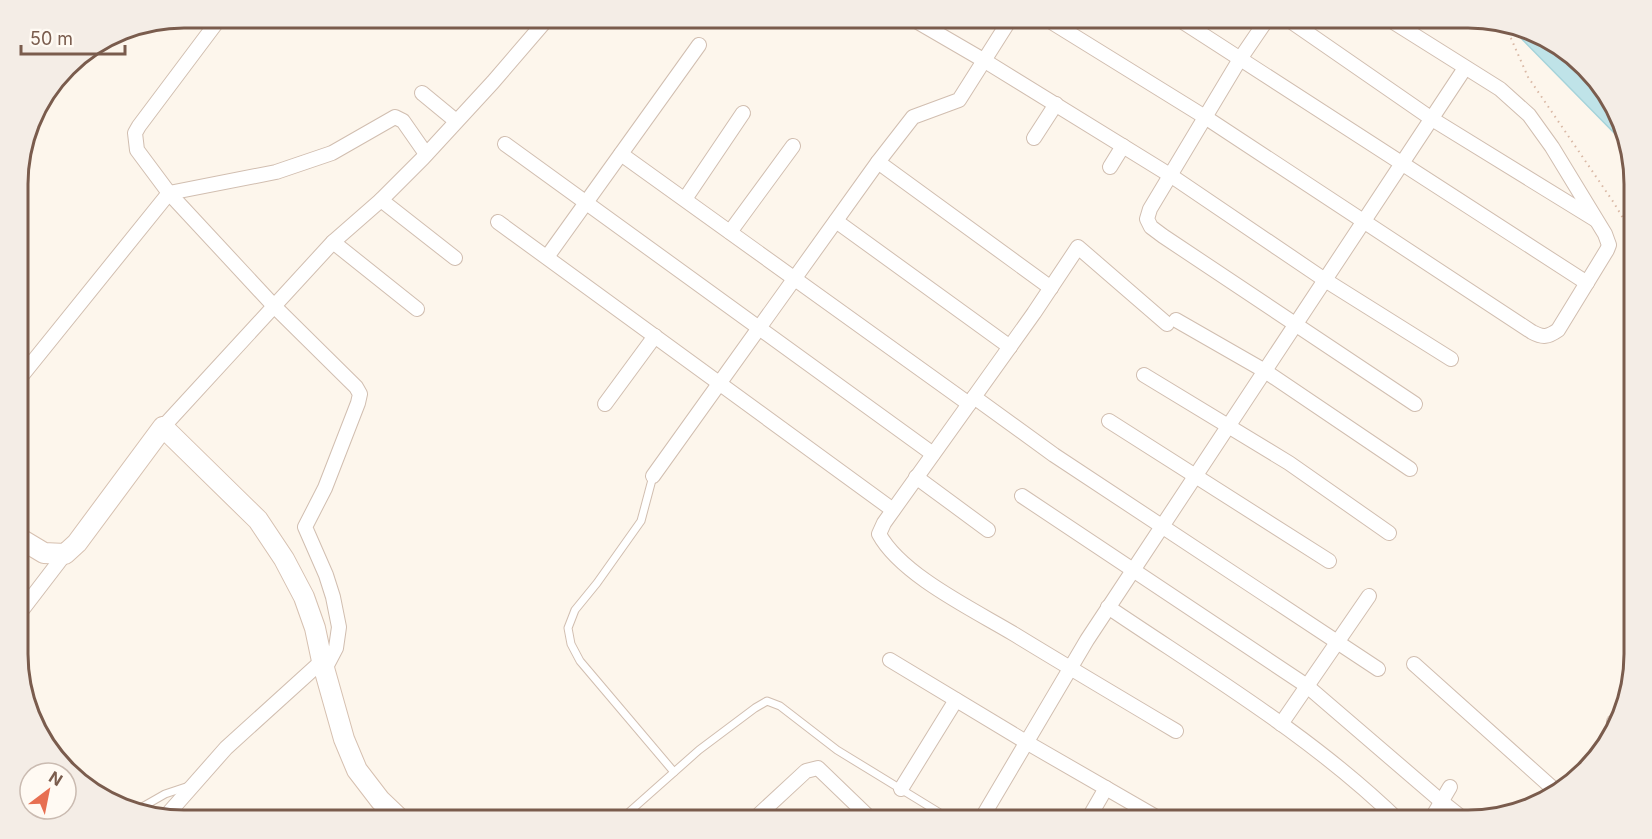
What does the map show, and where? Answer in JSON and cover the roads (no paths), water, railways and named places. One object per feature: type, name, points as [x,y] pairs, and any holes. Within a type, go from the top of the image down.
[{"type":"street","points":[[929,28],[1171,176],[1325,280],[1451,359]]},
{"type":"street","points":[[654,476],[878,162],[913,117],[959,100],[1005,28]]},
{"type":"street","points":[[1062,28],[1205,117],[1540,336],[1547,336],[1558,330],[1609,245],[1598,221],[1529,115],[1500,89],[1403,28]]},
{"type":"street","points":[[1193,28],[1587,283]]},
{"type":"street","points":[[1261,28],[1240,59],[1150,209],[1147,219],[1151,228],[1415,404]]},
{"type":"street","points":[[1301,28],[1432,118],[1598,221]]},
{"type":"street","points":[[172,809],[226,748],[323,665],[336,648],[339,627],[333,597],[305,527],[325,488],[360,394],[356,387],[274,306],[169,193],[137,150],[135,133],[212,29]]},
{"type":"street","points":[[28,602],[65,554],[77,543],[163,427],[333,242],[381,200],[426,154],[539,29]]},
{"type":"street","points":[[547,257],[699,45]]},
{"type":"street","points":[[986,810],[1108,607],[1465,68]]},
{"type":"street","points":[[422,93],[456,122]]},
{"type":"street","points":[[1034,138],[1056,104]]},
{"type":"street","points":[[685,200],[743,113]]},
{"type":"street","points":[[29,367],[169,193],[287,168],[332,153],[395,117],[404,121],[426,154]]},
{"type":"street","points":[[505,144],[933,454]]},
{"type":"street","points":[[730,232],[793,146]]},
{"type":"street","points":[[1110,167],[1123,146]]},
{"type":"street","points":[[621,154],[795,279],[971,401],[1378,669]]},
{"type":"street","points":[[878,162],[1051,288]]},
{"type":"street","points":[[381,200],[455,258]]},
{"type":"street","points":[[836,221],[1010,347]]},
{"type":"street","points":[[498,222],[893,510]]},
{"type":"street","points":[[333,242],[417,309]]},
{"type":"street","points":[[1176,731],[939,589],[898,558],[879,534],[893,510],[1078,248],[1171,322],[1265,371],[1410,469]]},
{"type":"street","points":[[605,405],[655,336]]},
{"type":"street","points":[[1144,375],[1289,463],[1389,533]]},
{"type":"street","points":[[1109,421],[1329,561]]},
{"type":"street","points":[[163,427],[258,520],[284,559],[304,597],[315,628],[344,739],[357,770],[390,810]]},
{"type":"street","points":[[916,477],[988,530]]},
{"type":"street","points":[[1022,496],[1307,686],[1452,810]]},
{"type":"street","points":[[28,544],[44,553],[65,554]]},
{"type":"street","points":[[1281,724],[1339,643],[1369,596]]},
{"type":"street","points":[[1108,607],[1281,724],[1328,759],[1386,810]]},
{"type":"street","points":[[890,660],[1144,810]]},
{"type":"street","points":[[1414,664],[1458,701],[1550,786]]},
{"type":"street","points":[[901,789],[956,700]]},
{"type":"street","points":[[764,810],[806,771],[818,768],[862,810]]},
{"type":"street","points":[[1093,810],[1106,788]]},
{"type":"street","points":[[1437,810],[1450,788]]},
{"type":"lane","points":[[654,476],[641,521],[575,610],[568,628],[571,644],[580,662],[674,772]]},
{"type":"lane","points":[[631,810],[699,750],[754,708],[767,701],[780,706],[837,750],[935,810]]},
{"type":"lane","points":[[145,805],[165,794],[193,785]]},
{"type":"water","points":[[1522,39],[1554,55],[1578,74],[1603,107],[1615,133]]}]
